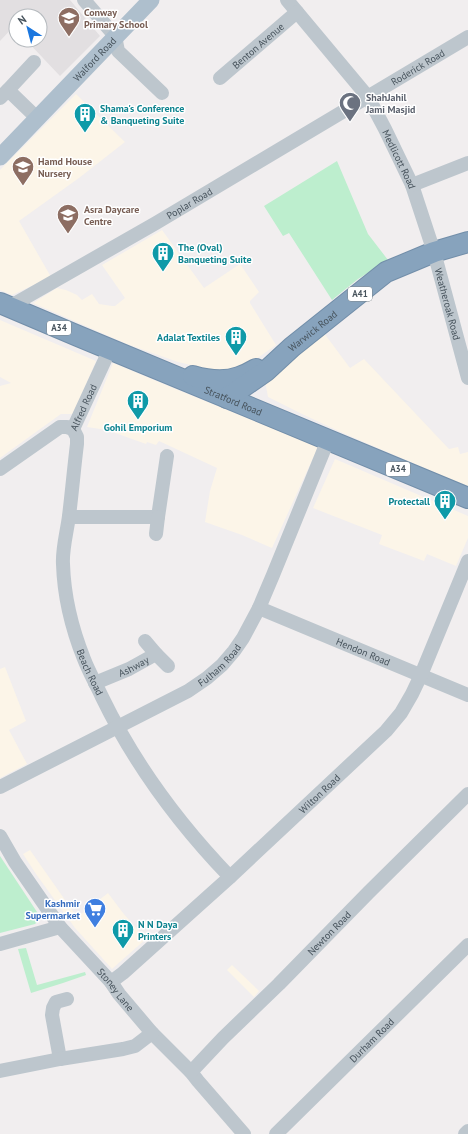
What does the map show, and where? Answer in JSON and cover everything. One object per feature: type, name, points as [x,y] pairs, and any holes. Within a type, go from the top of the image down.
[{"type":"highway","name":"Warwick Road","points":[[227,398],[266,371],[386,272],[434,252],[468,242]]},
{"type":"highway","name":"Stratford Road","points":[[5,305],[468,498]]},
{"type":"highway","points":[[147,364],[204,379],[222,380],[239,377],[258,368],[292,348]]},
{"type":"main road","name":"Walford Road","points":[[0,157],[151,0]]},
{"type":"street","points":[[84,0],[115,36],[118,51],[162,93]]},
{"type":"street","name":"Benton Avenue","points":[[220,78],[295,5]]},
{"type":"street","name":"Medlicott Road","points":[[295,5],[368,97],[412,185],[434,252]]},
{"type":"street","name":"Roderick Road","points":[[368,97],[468,37]]},
{"type":"street","points":[[34,62],[4,94],[37,118]]},
{"type":"street","name":"Poplar Road","points":[[5,305],[156,223],[368,97]]},
{"type":"street","points":[[412,185],[468,163]]},
{"type":"street","name":"Weatheroak Road","points":[[434,252],[468,378]]},
{"type":"street","name":"Alfred Road","points":[[0,469],[60,427],[73,429],[110,349]]},
{"type":"street","name":"Beach Road","points":[[73,429],[77,436],[69,517],[62,562],[67,601],[73,626],[84,658],[117,728],[142,767],[189,831],[230,877]]},
{"type":"street","name":"Fulham Road","points":[[0,787],[188,691],[207,678],[222,665],[243,638],[259,608],[328,440]]},
{"type":"street","points":[[156,534],[167,456]]},
{"type":"street","points":[[69,517],[158,517]]},
{"type":"street","name":"Wilton Road","points":[[111,982],[230,877],[386,731],[401,713],[412,694],[468,561]]},
{"type":"street","name":"Hendon Road","points":[[259,608],[468,695]]},
{"type":"street","name":"Ashway","points":[[96,683],[129,669],[156,654],[145,641]]},
{"type":"street","points":[[156,654],[168,666]]},
{"type":"street","name":"Newton Road","points":[[191,1072],[223,1038],[285,979],[369,892],[468,794]]},
{"type":"street","name":"Stoney Lane","points":[[0,836],[15,862],[60,927],[111,982],[119,994],[152,1033],[191,1072],[244,1134]]},
{"type":"street","points":[[0,944],[60,927]]},
{"type":"street","name":"Durham Road","points":[[276,1134],[468,945]]},
{"type":"street","points":[[59,997],[53,1008],[52,1014],[60,1059]]},
{"type":"street","points":[[0,1071],[135,1046],[152,1033]]},
{"type":"street","points":[[465,1134],[468,1131]]},
{"type":"shaded area","name":"Conway Primary School","points":[[0,0],[70,0],[100,36],[60,76],[34,48],[48,48],[48,8],[8,8],[8,32],[0,41]]},
{"type":"shaded area","points":[[76,94],[125,142],[79,178],[19,221],[51,277],[12,295],[0,290],[0,170]]},
{"type":"shaded area","points":[[162,230],[204,288],[240,264],[259,292],[250,301],[250,303],[276,345],[249,364],[233,371],[208,369],[178,362],[127,344],[33,303],[57,288],[77,295],[82,300],[92,294],[99,304],[115,306],[125,298],[102,265]]},
{"type":"shaded area","points":[[0,320],[96,361],[73,414],[61,414],[0,458],[0,386],[11,383],[0,377]]},
{"type":"shaded area","points":[[324,333],[350,368],[364,359],[449,449],[458,447],[460,454],[468,452],[468,486],[343,433],[268,397],[265,381]]},
{"type":"shaded area","points":[[113,363],[318,447],[272,548],[242,535],[205,522],[210,491],[217,468],[159,441],[156,445],[147,442],[146,444],[107,430],[87,427]]},
{"type":"shaded area","points":[[335,459],[468,516],[468,538],[456,566],[427,554],[424,561],[379,544],[382,535],[313,508]]},
{"type":"shaded area","points":[[5,667],[26,721],[9,730],[27,764],[0,778],[0,669]]},
{"type":"shaded area","points":[[30,850],[77,917],[108,893],[146,939],[112,969],[75,928],[36,874],[23,854]]},
{"type":"shaded area","points":[[232,965],[259,991],[254,997],[227,970]]},
{"type":"green space","points":[[337,161],[368,234],[388,260],[358,279],[332,300],[289,233],[283,236],[264,206]]},
{"type":"green space","points":[[0,856],[39,915],[39,920],[35,924],[0,933]]},
{"type":"green space","points":[[26,948],[37,985],[85,972],[86,975],[31,993],[18,949]]},
{"type":"place","name":"Conway Primary School","points":[[69,38]]},
{"type":"place","name":"ShahJahil Jami Masjid","points":[[350,122]]},
{"type":"place","name":"Shama's Conference & Banqueting Suite","points":[[85,134]]},
{"type":"place","name":"Hamd House Nursery","points":[[23,186]]},
{"type":"place","name":"Asra Daycare Centre","points":[[68,234]]},
{"type":"place","name":"The (Oval) Banqueting Suite","points":[[163,272]]},
{"type":"place","name":"Adalat Textiles","points":[[236,356]]},
{"type":"place","name":"Gohil Emporium","points":[[138,420]]},
{"type":"place","name":"Protectall","points":[[445,520]]},
{"type":"place","name":"Kashmir Supermarket","points":[[95,928]]},
{"type":"place","name":"N N Daya Printers","points":[[123,950]]}]
